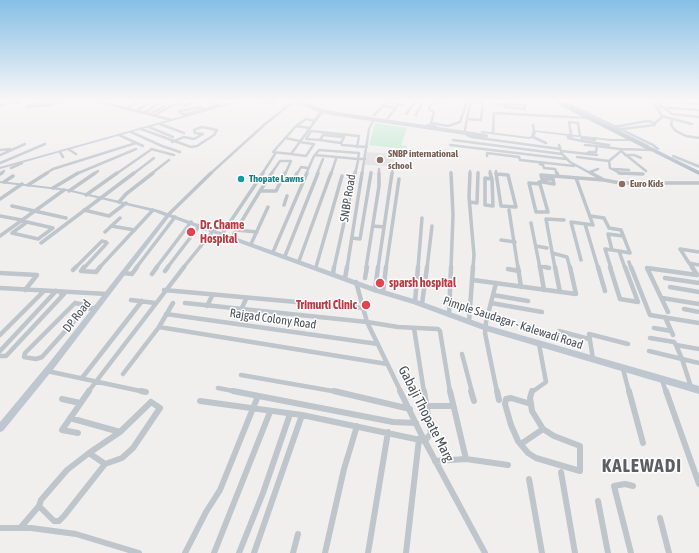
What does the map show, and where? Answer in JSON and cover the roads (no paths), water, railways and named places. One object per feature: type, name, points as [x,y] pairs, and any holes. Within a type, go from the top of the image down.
[{"type":"main road","points":[[610,127],[689,166],[699,174]]},
{"type":"main road","points":[[689,166],[699,168]]},
{"type":"street","points":[[0,168],[149,127],[173,137]]},
{"type":"street","points":[[141,129],[172,142],[194,147],[214,135],[217,130],[200,127],[193,132],[203,135],[194,139],[166,127]]},
{"type":"street","points":[[172,216],[202,181],[264,127]]},
{"type":"street","points":[[285,138],[314,144],[306,156],[273,152],[285,138],[295,127]]},
{"type":"street","points":[[291,154],[310,128],[302,127]]},
{"type":"street","name":"SNBP Road","points":[[346,278],[370,127]]},
{"type":"street","points":[[433,127],[448,129],[452,127]]},
{"type":"street","points":[[437,127],[465,133],[492,133],[533,137],[546,143]]},
{"type":"street","points":[[442,127],[448,129]]},
{"type":"street","points":[[465,133],[466,127]]},
{"type":"street","points":[[492,133],[493,127]]},
{"type":"street","points":[[533,137],[534,127]]},
{"type":"street","points":[[571,134],[570,127],[579,128],[581,138]]},
{"type":"street","points":[[603,127],[629,140],[652,148]]},
{"type":"street","points":[[609,130],[629,127]]},
{"type":"street","points":[[673,127],[676,131],[686,136],[699,138]]},
{"type":"street","points":[[618,128],[654,145],[652,148]]},
{"type":"street","points":[[357,146],[359,136],[312,131],[306,138],[308,140],[341,143],[342,146],[367,147]]},
{"type":"street","points":[[534,131],[571,134],[609,145]]},
{"type":"street","points":[[131,132],[180,152]]},
{"type":"street","points":[[465,133],[472,137],[561,151]]},
{"type":"street","points":[[119,135],[143,146]]},
{"type":"street","points":[[172,142],[184,135]]},
{"type":"street","points":[[320,140],[323,135],[344,137],[341,143]]},
{"type":"street","points":[[581,138],[617,141],[629,140]]},
{"type":"street","points":[[453,140],[597,155]]},
{"type":"street","points":[[0,199],[2,195],[25,185],[53,169],[136,143]]},
{"type":"street","points":[[0,154],[25,144]]},
{"type":"street","points":[[0,163],[45,144]]},
{"type":"street","points":[[86,195],[142,154],[159,144]]},
{"type":"street","points":[[450,145],[566,159]]},
{"type":"street","points":[[559,145],[566,159],[576,166],[604,180]]},
{"type":"street","points":[[585,145],[621,150],[652,148]]},
{"type":"street","points":[[586,154],[589,152],[596,152],[597,146]]},
{"type":"street","points":[[0,150],[7,148],[10,149],[0,154]]},
{"type":"street","points":[[68,149],[76,154]]},
{"type":"street","points":[[53,188],[81,172],[136,149]]},
{"type":"street","points":[[152,149],[174,155]]},
{"type":"street","points":[[333,274],[358,160],[359,154],[319,150],[315,155],[358,160],[364,159]]},
{"type":"street","points":[[621,150],[625,155],[646,171]]},
{"type":"street","points":[[577,157],[609,161],[621,150]]},
{"type":"street","points":[[60,152],[63,157]]},
{"type":"street","points":[[486,156],[487,152],[519,157],[520,160],[576,166]]},
{"type":"street","points":[[222,234],[275,154]]},
{"type":"street","points":[[625,155],[634,155],[641,158]]},
{"type":"street","points":[[273,252],[293,202],[314,156]]},
{"type":"street","points":[[671,157],[699,168]]},
{"type":"street","points":[[671,157],[699,174]]},
{"type":"street","points":[[41,243],[154,158]]},
{"type":"street","points":[[285,256],[323,159]]},
{"type":"street","points":[[299,261],[336,159]]},
{"type":"street","points":[[84,210],[110,216],[123,203],[126,194],[169,160]]},
{"type":"street","points":[[232,237],[260,191],[280,161],[292,161],[275,192],[260,191]]},
{"type":"street","points":[[609,161],[611,169]]},
{"type":"street","points":[[527,162],[542,164],[544,168],[555,169],[558,176]]},
{"type":"street","points":[[11,168],[22,163]]},
{"type":"street","points":[[375,290],[393,168],[396,164]]},
{"type":"street","points":[[282,179],[293,180],[301,167],[308,168]]},
{"type":"street","points":[[365,278],[373,226],[379,169]]},
{"type":"street","points":[[590,172],[598,169]]},
{"type":"street","points":[[611,169],[629,170]]},
{"type":"street","points":[[611,169],[622,174],[643,174]]},
{"type":"street","points":[[0,174],[4,171]]},
{"type":"street","points":[[469,322],[474,256],[470,202],[470,171]]},
{"type":"street","points":[[490,171],[492,179],[494,206],[485,204],[485,178],[492,179]]},
{"type":"street","points":[[0,236],[21,220],[98,172]]},
{"type":"street","points":[[352,238],[360,239],[371,172]]},
{"type":"street","points":[[449,315],[454,215],[452,172]]},
{"type":"street","points":[[470,202],[477,203],[478,172]]},
{"type":"street","points":[[496,173],[508,175],[516,207],[502,206],[496,173]]},
{"type":"street","points":[[2,182],[13,176]]},
{"type":"street","points":[[316,267],[342,176]]},
{"type":"street","points":[[541,180],[548,212],[536,212],[529,183],[541,180],[558,176],[620,183],[699,184]]},
{"type":"street","points":[[576,178],[593,225],[572,222],[581,260]]},
{"type":"street","points":[[383,292],[399,179]]},
{"type":"street","name":"Pimple Saudagar - Kalewadi Road","points":[[2,182],[67,190],[153,210],[200,225],[375,290],[422,304],[486,328],[699,390]]},
{"type":"street","points":[[391,186],[398,187]]},
{"type":"street","points":[[288,196],[285,203],[293,202]]},
{"type":"street","points":[[12,206],[66,218]]},
{"type":"street","points":[[251,244],[268,207]]},
{"type":"street","points":[[81,271],[107,243],[102,241],[73,270],[81,271],[96,272],[153,210]]},
{"type":"street","points":[[509,210],[521,287]]},
{"type":"street","points":[[0,216],[21,220],[53,228],[38,239],[12,233],[27,222]]},
{"type":"street","name":"DP Road","points":[[0,428],[47,371],[91,309],[107,294],[172,216]]},
{"type":"street","points":[[590,216],[604,218],[609,228],[621,230],[630,253],[619,251],[605,249],[620,299],[638,302],[619,251]]},
{"type":"street","points":[[105,232],[120,218]]},
{"type":"street","points":[[415,302],[422,218]]},
{"type":"street","points":[[560,292],[546,219],[564,220]]},
{"type":"street","points":[[152,274],[191,222]]},
{"type":"street","points":[[531,223],[544,290]]},
{"type":"street","points":[[585,224],[605,291]]},
{"type":"street","points":[[165,271],[200,225]]},
{"type":"street","points":[[111,226],[134,230]]},
{"type":"street","points":[[373,226],[384,227]]},
{"type":"street","points":[[422,304],[432,226]]},
{"type":"street","points":[[10,229],[16,230]]},
{"type":"street","points":[[78,433],[62,430],[80,403],[164,290],[213,230]]},
{"type":"street","points":[[236,230],[257,232]]},
{"type":"street","points":[[612,250],[608,234],[623,236]]},
{"type":"street","points":[[501,240],[515,242]]},
{"type":"street","points":[[536,246],[547,248]]},
{"type":"street","points":[[698,276],[680,249],[699,252]]},
{"type":"street","points":[[473,280],[573,294],[576,293],[567,257],[552,253]]},
{"type":"street","points":[[629,262],[650,315],[699,323]]},
{"type":"street","points":[[689,263],[699,265]]},
{"type":"street","points":[[539,266],[550,268]]},
{"type":"street","points":[[668,312],[648,268],[698,276]]},
{"type":"street","points":[[508,269],[519,271]]},
{"type":"street","points":[[0,272],[37,275],[25,290]]},
{"type":"street","points":[[665,278],[699,283]]},
{"type":"street","name":"Gabaji Thopate Marg","points":[[356,282],[367,322],[410,409],[422,440],[486,553]]},
{"type":"street","points":[[496,283],[486,322],[485,333],[499,400]]},
{"type":"street","points":[[670,287],[699,292]]},
{"type":"street","points":[[0,288],[107,294]]},
{"type":"street","points":[[164,290],[212,296],[363,308]]},
{"type":"street","points":[[0,335],[43,291]]},
{"type":"street","points":[[0,349],[54,292]]},
{"type":"street","points":[[0,356],[6,356],[64,294],[54,292]]},
{"type":"street","points":[[493,295],[528,301]]},
{"type":"street","points":[[207,306],[212,296]]},
{"type":"street","points":[[662,298],[699,304]]},
{"type":"street","points":[[241,310],[246,299]]},
{"type":"street","points":[[132,300],[155,303]]},
{"type":"street","points":[[82,378],[142,301]]},
{"type":"street","points":[[76,303],[85,305],[91,309],[40,359],[24,357],[25,353],[72,304],[76,303]]},
{"type":"street","points":[[123,374],[159,327],[173,303]]},
{"type":"street","points":[[185,303],[367,322],[398,327],[436,328],[440,330],[452,406],[466,459]]},
{"type":"street","points":[[491,303],[542,312]]},
{"type":"street","points":[[684,309],[699,312]]},
{"type":"street","name":"Rajgad Colony Road","points":[[166,314],[378,344]]},
{"type":"street","points":[[654,328],[672,333],[665,317]]},
{"type":"street","points":[[159,327],[387,364]]},
{"type":"street","points":[[406,553],[422,440],[431,433],[414,328]]},
{"type":"street","points":[[558,331],[589,339]]},
{"type":"street","points":[[593,360],[589,334],[628,344]]},
{"type":"street","points":[[650,338],[674,342],[676,345],[699,350]]},
{"type":"street","points":[[531,404],[512,398],[506,399],[505,404],[511,425],[521,444],[528,453],[536,458],[580,471],[581,451],[579,444],[554,436],[543,428],[532,411],[531,404],[530,398],[532,391],[546,382],[539,344]]},
{"type":"street","points":[[676,345],[691,387]]},
{"type":"street","points":[[649,351],[699,363]]},
{"type":"street","points":[[462,354],[474,401]]},
{"type":"street","points":[[623,369],[643,443]]},
{"type":"street","points":[[47,371],[146,392]]},
{"type":"street","points":[[241,375],[335,392],[410,409]]},
{"type":"street","points":[[662,380],[699,484]]},
{"type":"street","points":[[218,388],[393,422],[416,423]]},
{"type":"street","points":[[185,553],[206,512],[220,490],[258,396]]},
{"type":"street","points":[[62,399],[80,403]]},
{"type":"street","points":[[200,401],[270,412],[302,415],[422,440]]},
{"type":"street","points":[[21,527],[39,506],[41,500],[67,470],[120,432],[151,402],[160,408],[133,448],[122,458],[105,464],[59,521],[54,521],[39,506]]},
{"type":"street","points":[[427,406],[452,406]]},
{"type":"street","points":[[214,553],[270,412]]},
{"type":"street","points":[[239,553],[271,471],[290,414]]},
{"type":"street","points":[[254,553],[302,415]]},
{"type":"street","points":[[70,418],[120,432]]},
{"type":"street","points":[[325,553],[344,469],[357,426]]},
{"type":"street","points":[[521,444],[543,428]]},
{"type":"street","points":[[368,553],[388,432]]},
{"type":"street","points":[[89,453],[105,464]]},
{"type":"street","points":[[435,461],[466,459],[508,465]]},
{"type":"street","points":[[561,472],[574,553]]},
{"type":"street","points":[[529,479],[542,553]]},
{"type":"street","points":[[631,553],[614,486],[625,484],[633,486]]},
{"type":"street","points":[[598,501],[608,553]]},
{"type":"street","points":[[660,518],[669,553]]},
{"type":"street","points":[[0,528],[21,527],[76,534],[139,553]]},
{"type":"street","points":[[292,553],[298,534]]},
{"type":"place","name":"SNBP international school","points":[[380,160]]},
{"type":"place","name":"Thopate Lawns","points":[[241,179]]},
{"type":"place","name":"Euro Kids","points":[[622,184]]},
{"type":"place","name":"Dr. Chame Hospital","points":[[191,232]]},
{"type":"place","name":"sparsh hospital","points":[[380,283]]},
{"type":"place","name":"Trimurti Clinic","points":[[366,305]]},
{"type":"district","name":"KALEWADI","points":[[642,466]]}]
